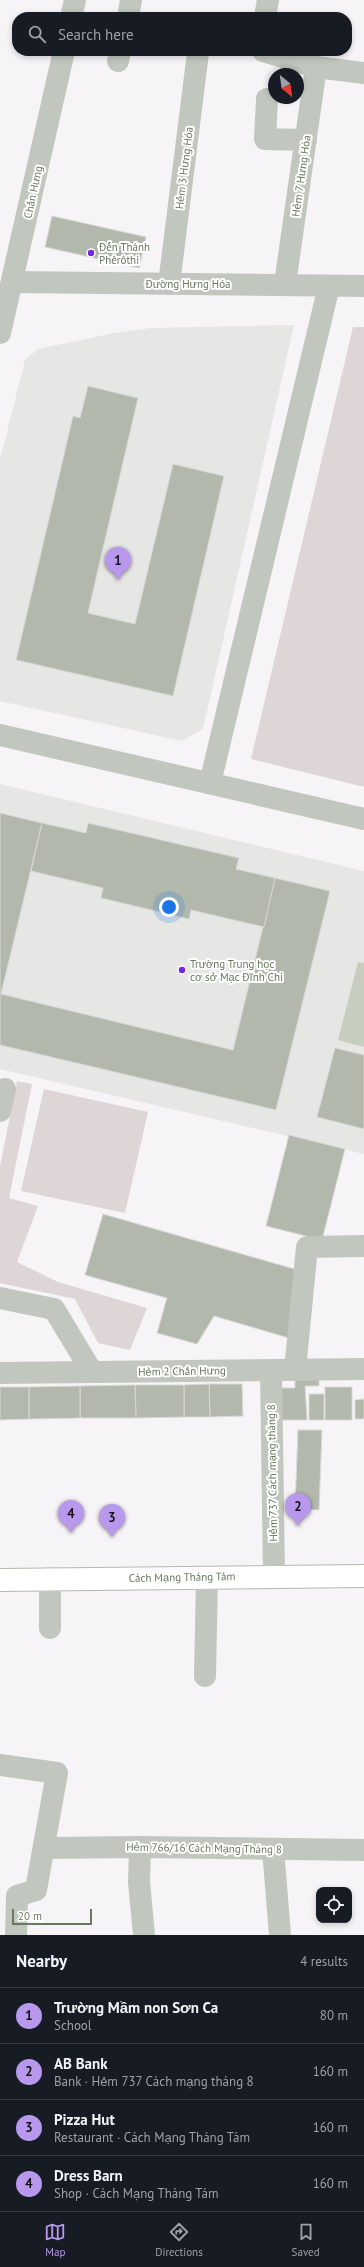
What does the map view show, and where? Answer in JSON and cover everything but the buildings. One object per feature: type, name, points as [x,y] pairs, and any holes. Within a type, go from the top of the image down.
[{"type":"main road","name":"Cách Mạng Tháng Tám","points":[[0,1580],[50,1578],[364,1576]]},
{"type":"street","points":[[72,12],[75,0]]},
{"type":"street","points":[[129,12],[131,0]]},
{"type":"street","points":[[266,12],[268,0]]},
{"type":"street","name":"Chấn Hưng","points":[[0,333],[13,282],[63,56]]},
{"type":"street","name":"Hẻm 3 Hưng Hóa","points":[[169,284],[198,56]]},
{"type":"street","points":[[280,56],[316,67],[364,73]]},
{"type":"street","name":"Hẻm 7 Hưng Hóa","points":[[285,284],[316,67]]},
{"type":"street","points":[[267,99],[265,139],[306,140]]},
{"type":"street","name":"Đường Hưng Hóa","points":[[13,282],[364,286]]},
{"type":"street","points":[[210,783],[329,286]]},
{"type":"street","points":[[0,735],[364,819]]},
{"type":"street","points":[[0,1110],[4,1088]]},
{"type":"street","points":[[295,1370],[307,1248],[364,1246]]},
{"type":"street","points":[[0,1298],[54,1309],[92,1372]]},
{"type":"street","name":"Hẻm 2 Chấn Hưng","points":[[0,1373],[364,1369]]},
{"type":"street","name":"Hẻm 737 Cách mạng tháng 8","points":[[271,1370],[274,1576]]},
{"type":"street","points":[[205,1676],[207,1577]]},
{"type":"street","points":[[50,1578],[50,1628]]},
{"type":"street","points":[[0,1765],[57,1773],[36,1890],[16,1896],[16,1935]]},
{"type":"street","points":[[140,1847],[138,1882],[144,1935]]},
{"type":"street","name":"Hẻm 766/16 Cách Mạng Tháng 8","points":[[44,1848],[140,1847],[364,1850]]},
{"type":"street","points":[[273,1849],[280,1935]]},
{"type":"shaded area","points":[[294,325],[203,729],[182,741],[0,701],[0,460],[25,360],[38,349],[114,333],[151,328]]},
{"type":"shaded area","points":[[353,327],[364,327],[364,787],[251,759]]},
{"type":"shaded area","name":"Trường Trung học cơ sở Mạc Đĩnh Chi","points":[[0,784],[364,871],[364,1154],[0,1069]]},
{"type":"shaded area","points":[[358,962],[364,963],[364,1047],[338,1040]]},
{"type":"shaded area","points":[[17,1081],[32,1084],[9,1198],[38,1206],[17,1262],[58,1282],[147,1308],[130,1350],[98,1343],[75,1299],[0,1283],[0,1166]]},
{"type":"shaded area","points":[[44,1089],[148,1112],[125,1213],[21,1191]]},
{"type":"place","name":"Đến Thánh Phêrôthi","points":[[91,253]]},
{"type":"place","name":"Trường Mầm non Sơn Ca","points":[[118,580]]},
{"type":"place","name":"Trường Trung học cơ sở Mạc Đĩnh Chi","points":[[182,970]]},
{"type":"place","name":"AB Bank","points":[[298,1526]]},
{"type":"place","name":"Dress Barn","points":[[71,1533]]},
{"type":"place","name":"Pizza Hut","points":[[112,1537]]}]
